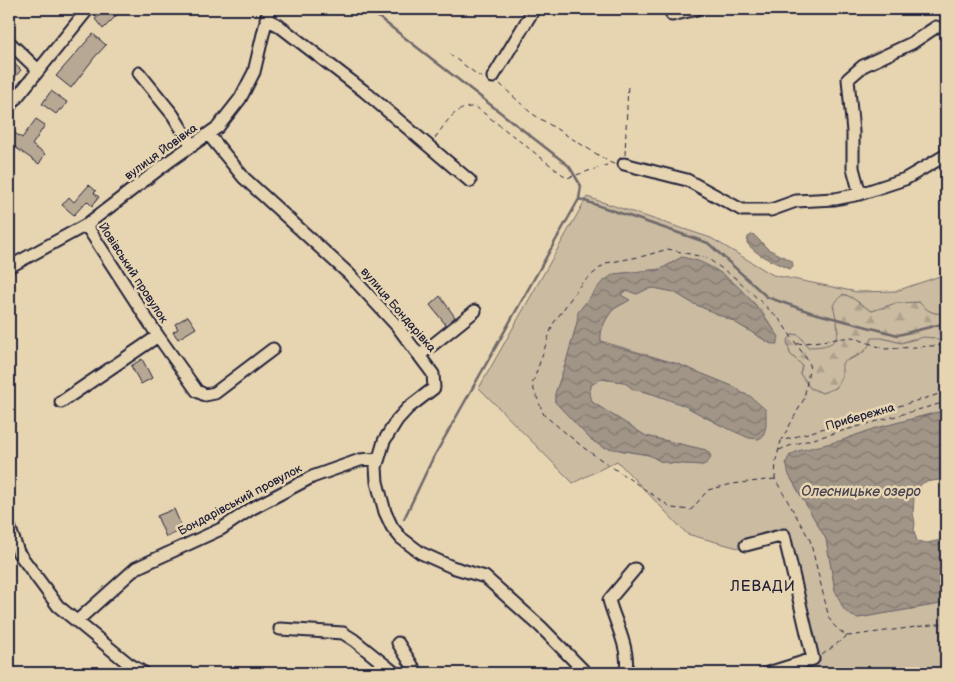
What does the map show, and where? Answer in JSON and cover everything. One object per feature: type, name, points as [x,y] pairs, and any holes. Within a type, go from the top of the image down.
[{"type":"street","points":[[9,107],[88,9]]},
{"type":"street","points":[[493,77],[534,9]]},
{"type":"street","points":[[672,15],[697,9]]},
{"type":"street","points":[[267,14],[278,25],[364,91],[470,181]]},
{"type":"street","name":"вулиця Йовівка","points":[[9,267],[86,225],[170,160],[209,135],[228,115],[248,85],[254,72],[267,14]]},
{"type":"street","points":[[860,194],[854,168],[848,79],[863,66],[912,43],[936,27]]},
{"type":"street","points":[[9,42],[38,70]]},
{"type":"street","points":[[139,73],[173,116],[192,146]]},
{"type":"street","name":"вулиця Бондарівка","points":[[209,135],[244,178],[349,274],[397,326],[433,374],[434,388],[408,408],[397,420],[384,441],[376,468],[377,482],[385,512],[392,527],[400,538],[421,553],[452,568],[485,577],[541,627],[586,673]]},
{"type":"street","points":[[624,164],[687,180],[742,210],[771,210],[796,201],[835,199],[860,194],[905,179],[946,155]]},
{"type":"street","name":"Йовівський провулок","points":[[86,225],[158,336],[197,391],[205,395],[215,393],[273,350]]},
{"type":"street","points":[[420,355],[475,311]]},
{"type":"street","name":"Йовівський провулок","points":[[61,402],[158,336]]},
{"type":"street","name":"Бондарівський провулок","points":[[77,621],[136,568],[221,528],[251,509],[312,477],[360,460],[379,458]]},
{"type":"street","points":[[9,526],[18,552],[58,606],[129,664],[144,673]]},
{"type":"street","points":[[746,545],[784,535],[813,659],[771,673]]},
{"type":"street","points":[[625,673],[622,641],[609,600],[634,570]]},
{"type":"street","points":[[280,629],[343,633],[395,673]]},
{"type":"street","points":[[398,643],[416,673]]},
{"type":"path","points":[[448,54],[486,81],[493,77],[531,114],[610,163]]},
{"type":"path","points":[[430,146],[452,115],[470,106],[476,107],[567,178],[610,163],[624,164],[628,83]]},
{"type":"path","points":[[775,479],[732,484],[708,490],[691,510],[672,508],[584,448],[544,415],[532,385],[553,324],[581,284],[606,263],[644,256],[668,249],[707,258],[738,280],[780,320],[810,364],[804,399],[778,450],[774,470],[775,479],[810,540],[829,618],[833,625],[848,636]]},
{"type":"path","points":[[796,344],[852,337],[885,349],[946,345]]},
{"type":"path","points":[[781,441],[946,392]]},
{"type":"path","name":"Прибережна","points":[[778,450],[800,442],[946,402]]},
{"type":"path","points":[[813,659],[824,654],[848,636],[946,623]]},
{"type":"green space","points":[[587,197],[711,238],[773,275],[857,292],[896,291],[946,274],[946,312],[931,312],[919,302],[896,303],[872,311],[843,294],[833,305],[838,331],[834,341],[828,345],[808,347],[799,335],[793,334],[787,341],[790,354],[802,365],[800,374],[810,388],[822,393],[836,388],[842,377],[842,363],[863,352],[872,338],[882,338],[901,343],[923,337],[934,338],[946,344],[946,410],[873,429],[843,440],[789,475],[826,539],[835,590],[858,618],[946,603],[946,673],[811,673],[780,542],[749,551],[687,534],[617,461],[573,483],[479,388]],"holes":[[[682,257],[731,280],[760,309],[779,337],[771,344],[731,320],[692,303],[674,292],[654,288],[637,294],[628,291],[623,292],[621,295],[629,300],[614,310],[605,321],[601,341],[678,364],[737,388],[742,393],[750,396],[758,439],[722,426],[683,405],[633,389],[624,382],[601,379],[591,385],[590,394],[592,402],[646,436],[706,450],[703,465],[669,463],[649,455],[623,451],[594,442],[555,402],[555,394],[581,308],[614,274],[661,269]]]},
{"type":"green space","points":[[843,294],[872,311],[895,303],[919,302],[931,312],[946,312],[946,344],[934,338],[912,339],[901,343],[882,338],[849,359],[836,388],[822,393],[810,388],[800,374],[802,365],[790,354],[787,341],[793,334],[839,331],[832,305]]},
{"type":"water","points":[[753,234],[768,249],[792,261],[793,266],[790,269],[767,259],[751,248],[747,243],[748,237]]},
{"type":"water","points":[[682,257],[705,264],[738,286],[779,337],[777,344],[772,344],[731,320],[692,303],[674,292],[654,288],[637,294],[628,291],[623,292],[621,295],[630,300],[616,308],[605,321],[601,341],[678,364],[737,388],[766,410],[766,426],[763,437],[758,439],[749,438],[683,405],[633,389],[624,382],[601,379],[591,385],[590,394],[592,402],[646,436],[706,450],[711,458],[703,465],[669,463],[649,455],[602,447],[589,438],[555,402],[555,394],[577,323],[578,312],[602,282],[614,274],[661,269]]},
{"type":"water","name":"Олесницьке озеро","points":[[946,410],[946,479],[921,484],[914,498],[913,513],[914,531],[917,541],[927,543],[946,539],[946,603],[858,618],[852,616],[844,610],[835,590],[826,539],[789,475],[786,462],[790,455],[798,451]]},
{"type":"building","points":[[107,9],[123,9],[103,29],[95,19]]},
{"type":"building","points":[[93,34],[106,45],[71,88],[56,76]]},
{"type":"building","points":[[9,59],[21,70],[9,84]]},
{"type":"building","points":[[51,91],[67,102],[62,110],[60,109],[56,114],[42,104]]},
{"type":"building","points":[[36,119],[45,125],[32,145],[45,154],[39,164],[9,143],[9,135],[12,131],[22,138]]},
{"type":"building","points":[[89,185],[96,191],[94,193],[99,197],[92,206],[87,201],[74,215],[62,205],[69,197],[74,202]]},
{"type":"building","points":[[440,296],[455,317],[446,325],[430,305]]},
{"type":"building","points":[[188,316],[196,328],[178,339],[173,332],[178,329],[175,324]]},
{"type":"building","points":[[142,359],[152,378],[141,384],[131,366]]},
{"type":"building","points":[[174,509],[183,530],[166,537],[157,516]]},
{"type":"waterway","points":[[368,9],[569,166],[581,186],[579,199],[432,460],[404,519]]},
{"type":"waterway","points":[[579,199],[708,243],[767,297],[810,312],[898,335],[946,323]]},
{"type":"district","name":"ЛЕВАДИ","points":[[763,586]]}]
